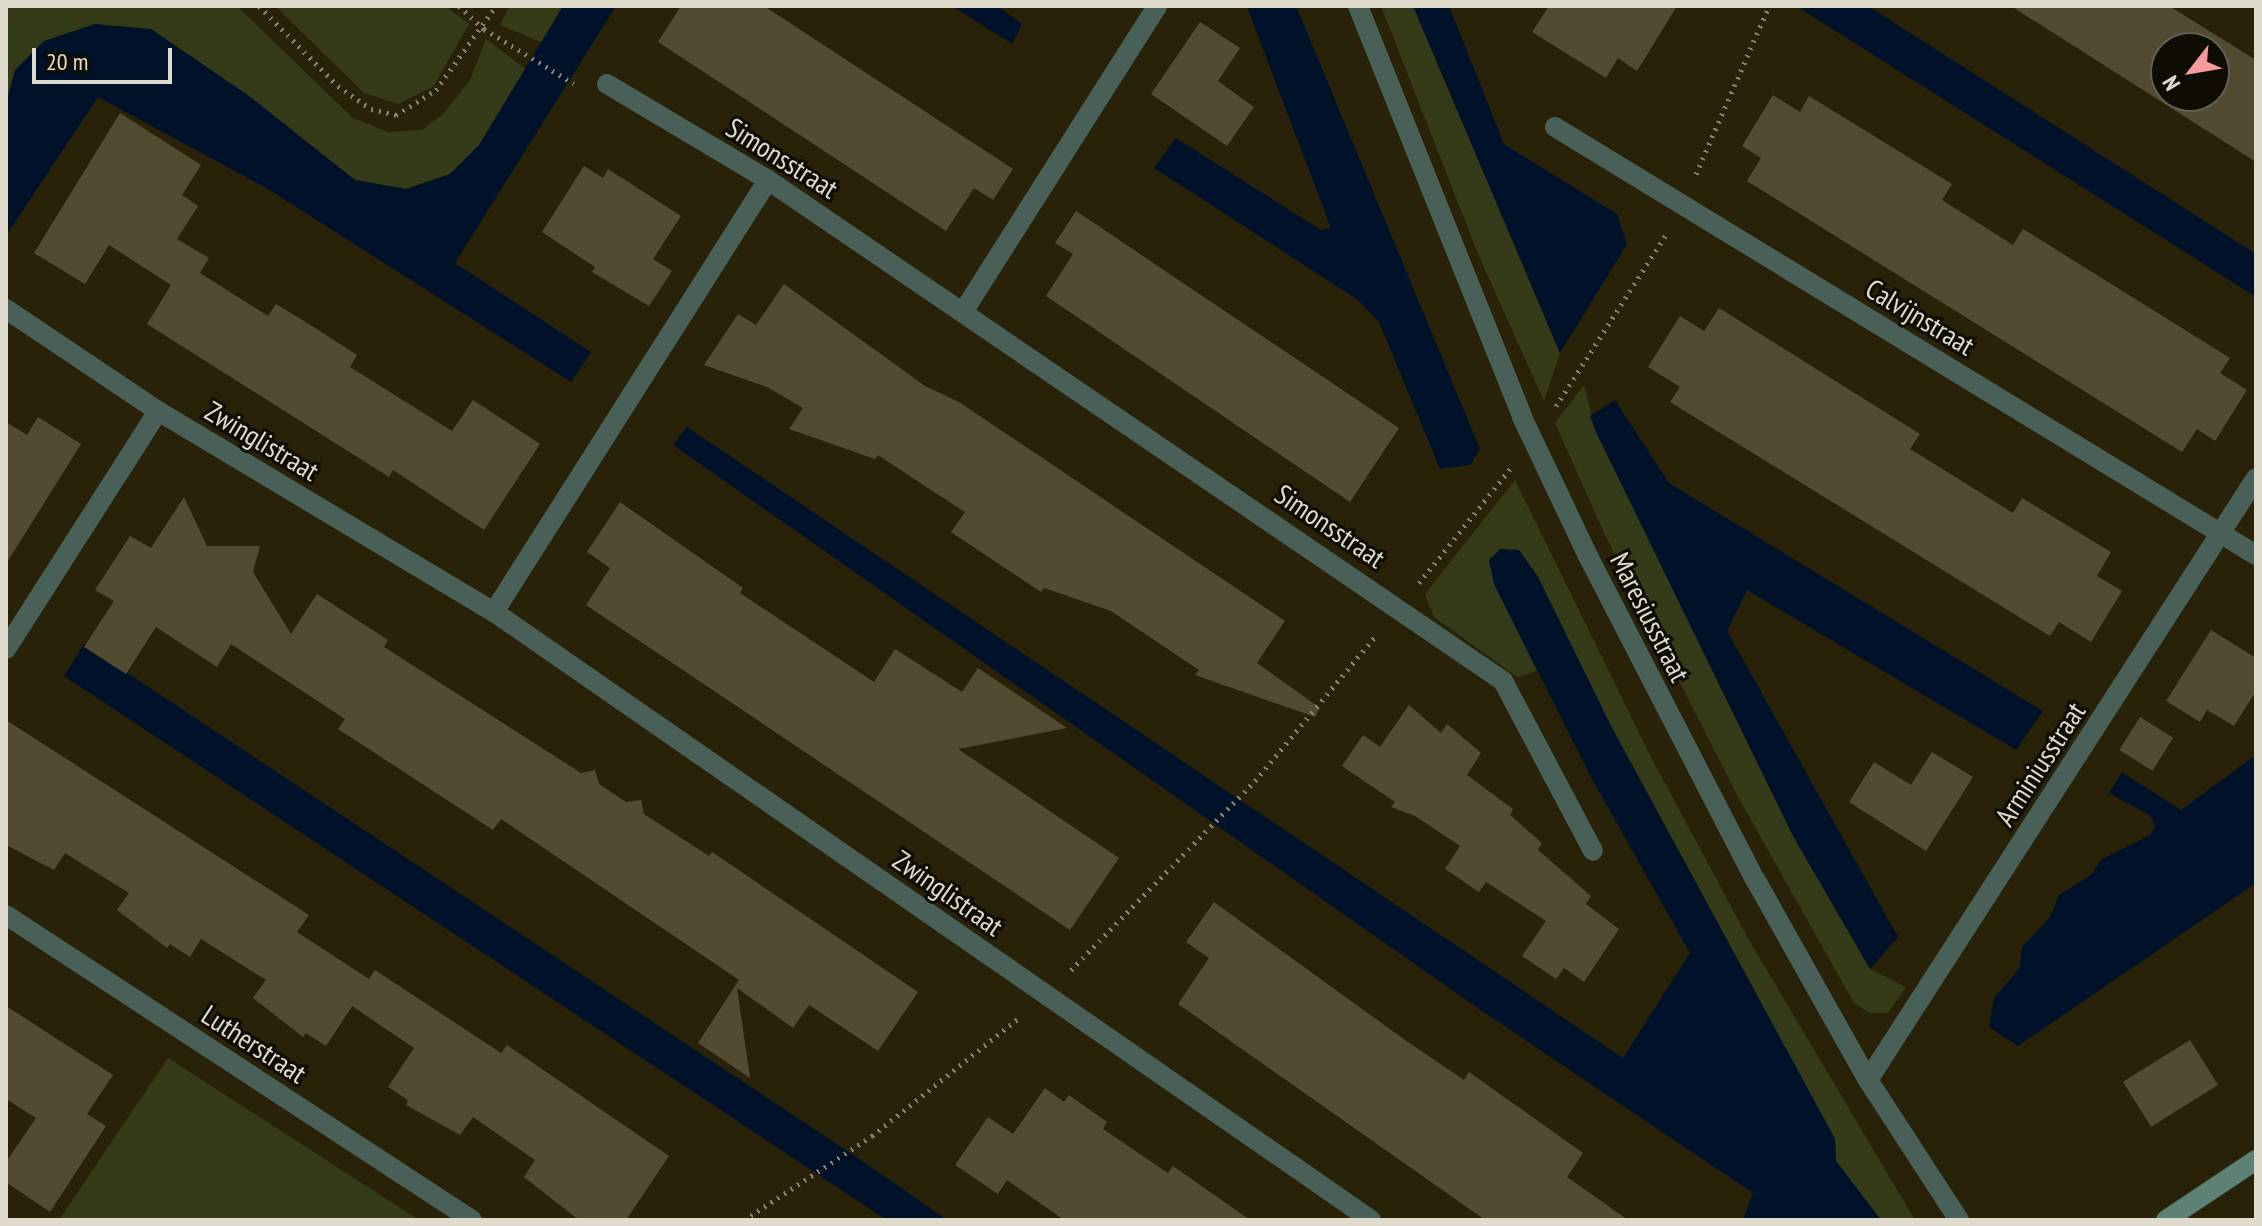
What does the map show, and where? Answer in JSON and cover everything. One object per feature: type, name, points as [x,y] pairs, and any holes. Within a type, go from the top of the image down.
[{"type":"main road","points":[[2166,1220],[2256,1160]]},
{"type":"street","points":[[963,312],[1157,6]]},
{"type":"street","name":"Maresiusstraat","points":[[1358,6],[1532,439],[1647,675],[1868,1080],[1959,1220]]},
{"type":"street","name":"Simonsstraat","points":[[607,84],[768,180],[1503,681],[1593,851]]},
{"type":"street","name":"Calvijnstraat","points":[[1555,127],[2256,555]]},
{"type":"street","points":[[494,612],[768,180]]},
{"type":"street","name":"Zwinglistraat","points":[[6,309],[158,411],[494,612],[1371,1220]]},
{"type":"street","points":[[6,649],[158,411]]},
{"type":"street","name":"Arminiusstraat","points":[[1868,1080],[2256,478]]},
{"type":"street","name":"Lutherstraat","points":[[6,915],[472,1220]]},
{"type":"path","points":[[259,6],[338,86],[371,109],[396,115],[436,90],[484,29],[496,6]]},
{"type":"path","points":[[459,6],[484,29],[571,84],[607,84]]},
{"type":"path","points":[[1199,840],[1255,781]]},
{"type":"path","points":[[744,1220],[809,1181],[872,1136]]},
{"type":"green space","points":[[11,6],[237,6],[353,118],[388,132],[422,130],[443,114],[470,80],[486,39],[527,70],[479,145],[451,174],[406,189],[355,180],[249,96],[151,29],[6,103],[6,10]]},
{"type":"green space","points":[[275,6],[445,6],[469,24],[433,87],[398,104],[364,93]]},
{"type":"green space","points":[[510,6],[563,6],[543,43],[500,25]]},
{"type":"green space","points":[[1381,6],[1413,6],[1560,353],[1544,401],[1478,254]]},
{"type":"green space","points":[[1584,385],[1596,432],[1793,836],[1870,969],[1906,987],[1888,1013],[1869,1013],[1854,1003],[1737,795],[1605,535],[1555,423]]},
{"type":"green space","points":[[1515,480],[1650,755],[1749,940],[1915,1220],[1881,1220],[1836,1161],[1835,1139],[1611,726],[1538,577],[1519,550],[1500,550],[1494,584],[1537,671],[1517,677],[1434,617],[1425,594]]},
{"type":"green space","points":[[168,1058],[419,1220],[59,1220]]},
{"type":"water","points":[[563,6],[616,6],[455,263],[591,352],[571,382],[268,189],[98,97],[6,236],[6,103],[15,70],[44,41],[95,24],[151,29],[249,96],[355,180],[406,189],[450,174],[479,145]]},
{"type":"water","points":[[952,6],[997,6],[1022,24],[1012,44]]},
{"type":"water","points":[[1296,6],[1480,449],[1470,465],[1440,469],[1379,322],[1358,300],[1154,168],[1176,138],[1321,230],[1331,228],[1247,7]]},
{"type":"water","points":[[1413,6],[1449,6],[1504,144],[1617,214],[1627,244],[1560,353]]},
{"type":"water","points":[[1796,6],[1868,6],[2256,254],[2256,297]]},
{"type":"water","points":[[1615,400],[1669,483],[2043,711],[2016,750],[1747,590],[1727,631],[1898,937],[1870,969],[1793,836],[1596,432],[1590,416]]},
{"type":"water","points":[[687,427],[1623,1058],[1690,953],[1593,781],[1494,584],[1489,560],[1500,549],[1519,550],[1538,577],[1611,726],[1835,1139],[1836,1161],[1881,1220],[1743,1220],[1753,1193],[1479,1009],[673,445]]},
{"type":"water","points":[[84,644],[947,1220],[887,1220],[64,676]]},
{"type":"water","points":[[2256,755],[2256,883],[2018,1046],[1989,1027],[1994,998],[2019,969],[2022,947],[2050,917],[2059,895],[2091,875],[2102,859],[2150,835],[2155,827],[2151,816],[2109,793],[2122,772],[2181,810]]},
{"type":"building","points":[[681,6],[764,6],[1013,169],[993,200],[974,188],[946,231],[658,42]]},
{"type":"building","points":[[1549,6],[1677,6],[1637,71],[1618,58],[1606,78],[1532,32]]},
{"type":"building","points":[[2011,6],[2169,6],[2211,32],[2150,32],[2150,95]]},
{"type":"building","points":[[1200,22],[1240,48],[1218,81],[1254,107],[1227,146],[1151,94]]},
{"type":"building","points":[[2230,44],[2256,60],[2256,162],[2177,112],[2230,112]]},
{"type":"building","points":[[1773,95],[1800,112],[1809,96],[1952,184],[1942,200],[2013,245],[2023,229],[2230,358],[2220,373],[2247,390],[2215,441],[2197,429],[2182,452],[1747,181],[1761,158],[1742,146]]},
{"type":"building","points":[[120,113],[201,165],[182,195],[198,206],[177,239],[209,258],[200,273],[268,316],[276,304],[312,326],[357,355],[350,367],[452,431],[473,400],[540,444],[484,530],[393,470],[389,477],[147,324],[171,285],[109,245],[85,284],[34,253]]},
{"type":"building","points":[[584,166],[603,178],[608,169],[681,216],[653,259],[672,271],[649,306],[592,272],[595,267],[542,232]]},
{"type":"building","points":[[1076,211],[1399,428],[1350,502],[1046,296],[1073,254],[1055,243]]},
{"type":"building","points":[[784,284],[925,386],[959,402],[1285,621],[1257,663],[1320,708],[1315,717],[1195,675],[1199,670],[1111,611],[1044,588],[1041,592],[951,532],[965,512],[878,455],[875,459],[789,429],[803,408],[767,387],[704,365],[738,314],[756,325]]},
{"type":"building","points":[[1719,308],[1920,434],[1910,449],[2013,513],[2022,498],[2111,552],[2097,576],[2122,591],[2091,642],[2059,622],[2050,636],[1670,402],[1680,387],[1648,367],[1680,316],[1704,331]]},
{"type":"building","points":[[38,417],[81,444],[6,564],[6,422],[27,435]]},
{"type":"building","points":[[184,497],[207,546],[260,546],[253,572],[291,634],[317,594],[388,640],[384,647],[581,773],[595,770],[599,784],[626,802],[641,800],[644,814],[709,856],[712,852],[918,992],[878,1051],[809,1005],[793,1028],[737,988],[750,1078],[698,1043],[739,980],[501,819],[493,830],[338,729],[345,719],[231,644],[217,667],[156,627],[126,674],[84,647],[114,601],[95,590],[130,536],[151,548]]},
{"type":"building","points":[[620,502],[743,588],[740,593],[874,682],[895,649],[962,692],[978,668],[1067,728],[958,749],[1119,858],[1070,930],[586,605],[610,568],[587,552]]},
{"type":"building","points":[[2211,630],[2256,658],[2256,691],[2234,726],[2207,710],[2200,722],[2166,701]]},
{"type":"building","points":[[1409,705],[1441,733],[1447,724],[1481,753],[1467,775],[1513,809],[1510,815],[1542,843],[1538,850],[1591,896],[1586,904],[1619,929],[1584,982],[1564,968],[1556,979],[1522,956],[1546,921],[1486,882],[1479,892],[1445,869],[1460,846],[1415,816],[1391,807],[1395,802],[1342,766],[1363,735],[1380,747]]},
{"type":"building","points":[[2140,717],[2173,738],[2152,771],[2119,750]]},
{"type":"building","points":[[6,720],[309,915],[297,932],[369,979],[375,970],[501,1053],[507,1045],[669,1156],[626,1220],[579,1220],[524,1177],[535,1160],[473,1117],[460,1135],[406,1105],[408,1100],[388,1087],[414,1048],[352,1006],[326,1046],[306,1033],[303,1037],[253,998],[266,980],[201,939],[190,957],[170,944],[167,948],[117,910],[129,893],[65,853],[54,870],[6,845]]},
{"type":"building","points":[[1932,752],[1973,777],[1926,851],[1849,802],[1874,762],[1911,785]]},
{"type":"building","points":[[1214,902],[1405,1040],[1464,1080],[1469,1072],[1583,1153],[1567,1177],[1628,1220],[1485,1220],[1178,1004],[1209,958],[1186,942]]},
{"type":"building","points":[[6,1006],[113,1075],[87,1114],[106,1126],[50,1212],[6,1182],[6,1162],[36,1118],[6,1099]]},
{"type":"building","points":[[2190,1040],[2218,1085],[2151,1127],[2123,1082]]},
{"type":"building","points":[[1045,1088],[1064,1102],[1069,1095],[1107,1122],[1103,1129],[1168,1173],[1173,1166],[1250,1220],[1064,1220],[1007,1180],[998,1194],[955,1165],[988,1117],[1013,1134]]}]
